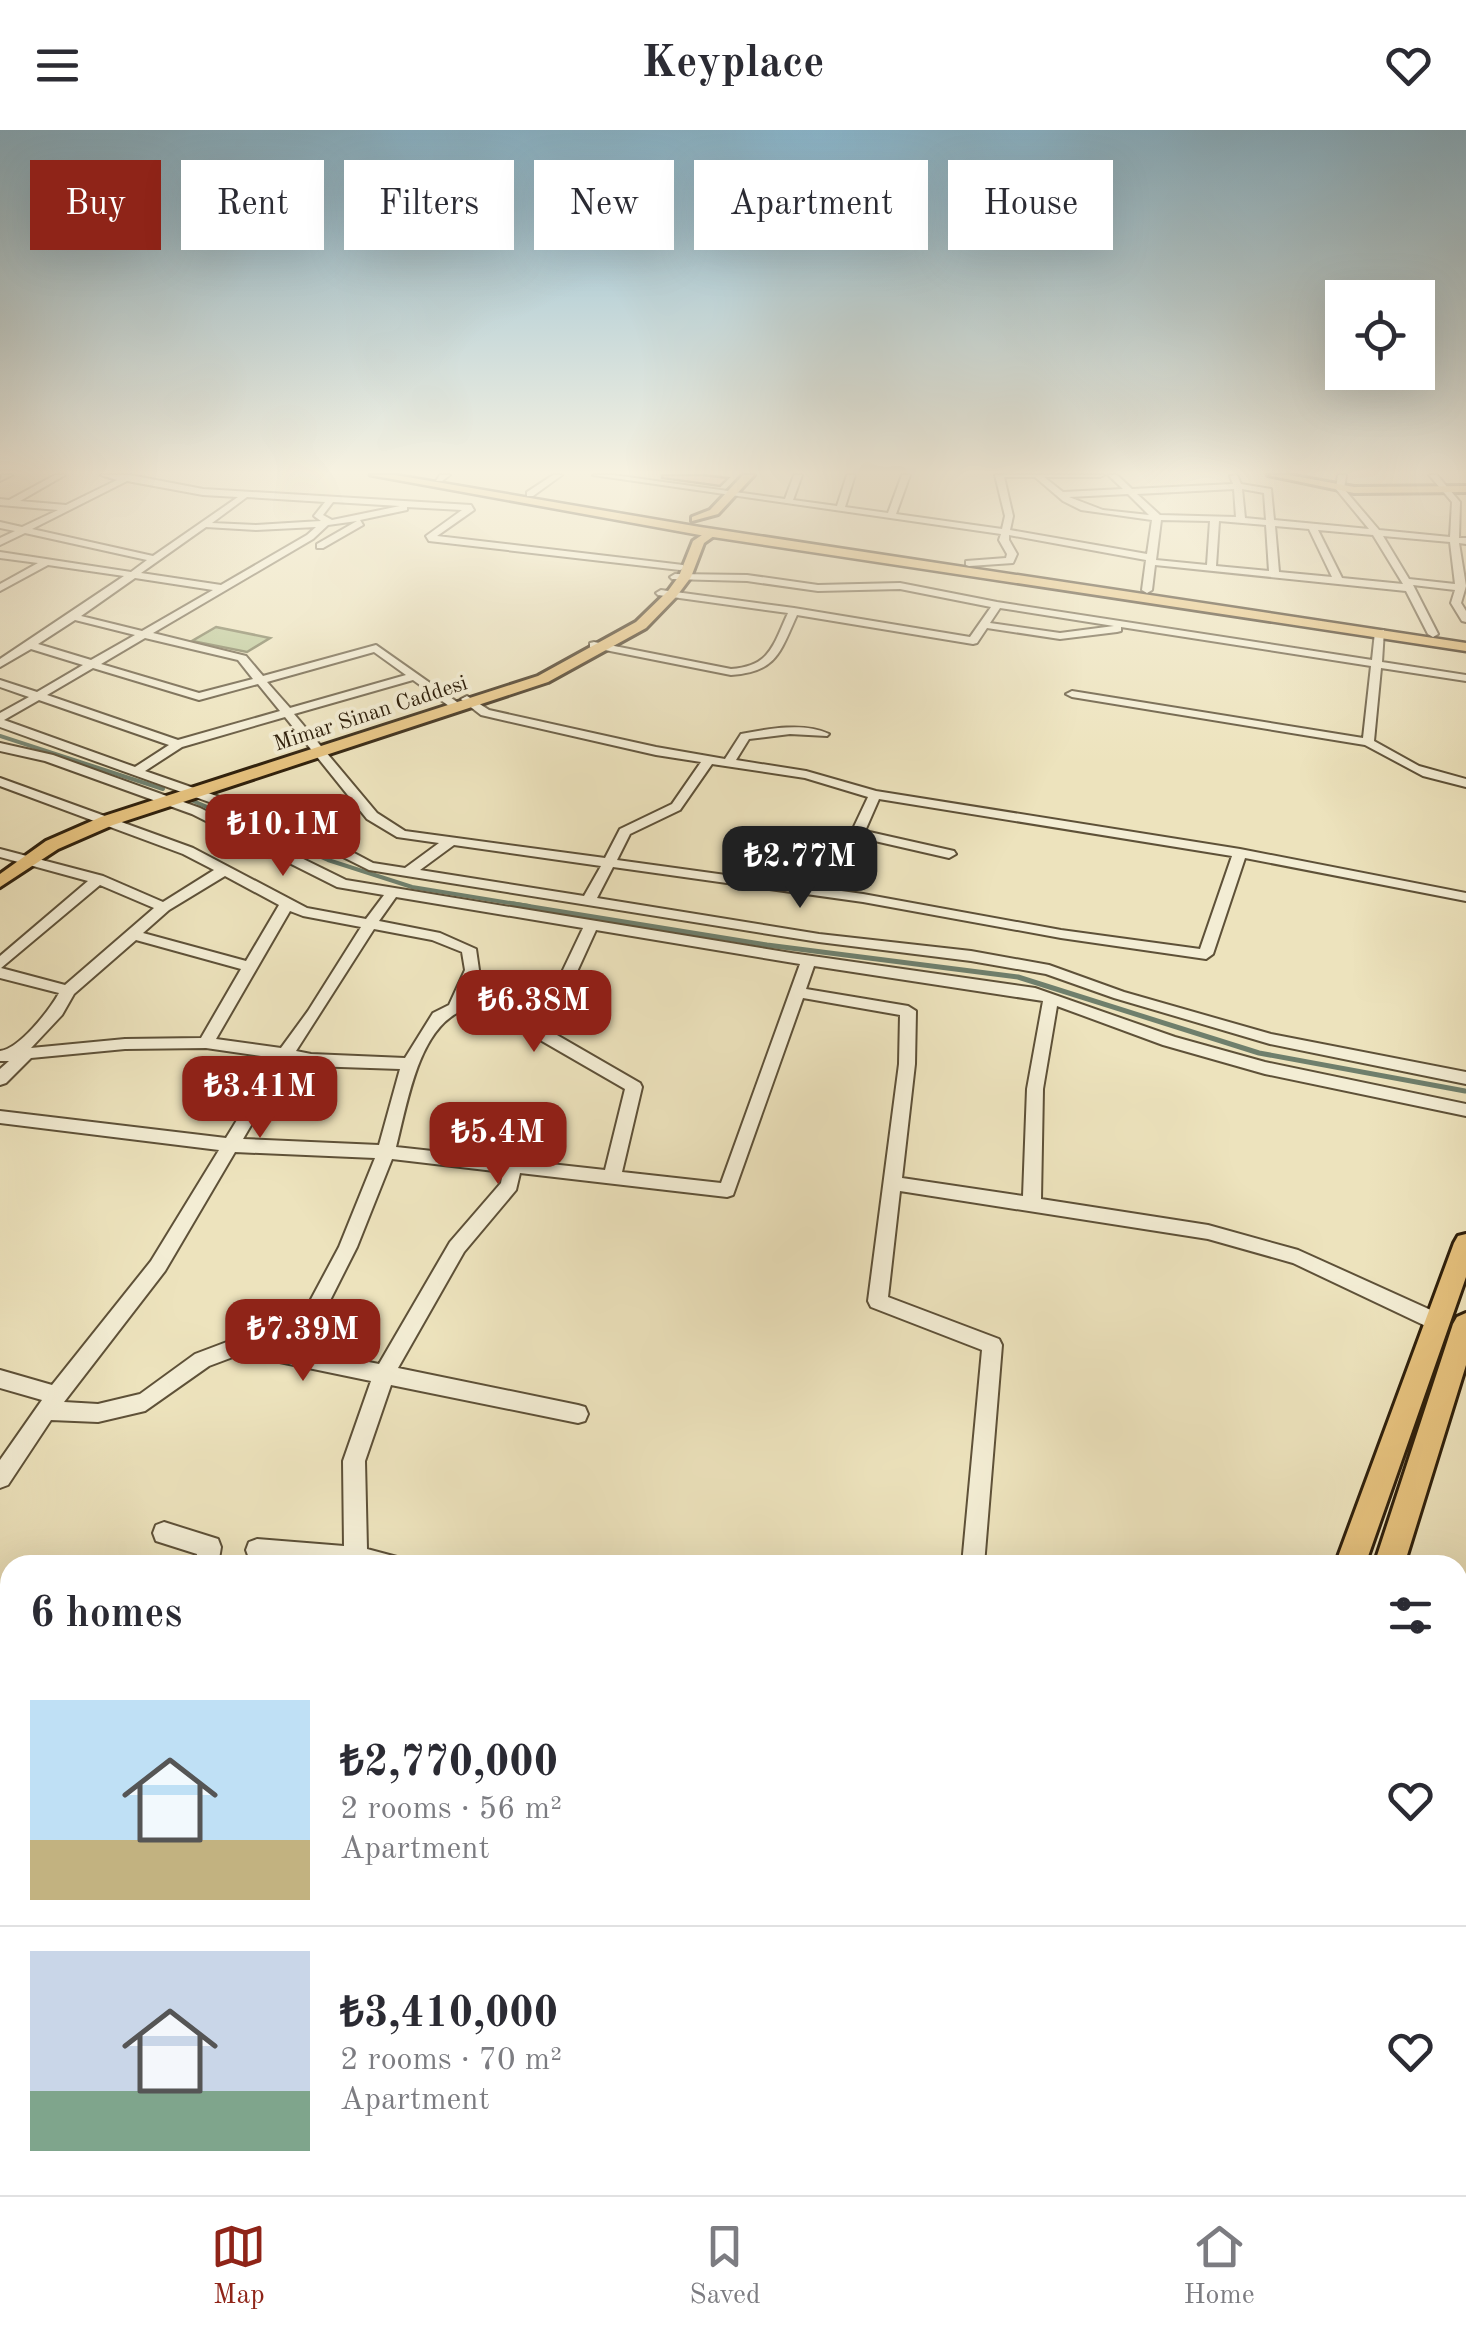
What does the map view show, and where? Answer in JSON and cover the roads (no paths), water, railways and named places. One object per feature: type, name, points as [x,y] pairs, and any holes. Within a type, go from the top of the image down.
[{"type":"highway","points":[[998,571],[1466,644]]},
{"type":"highway","points":[[1023,571],[1433,634],[1466,644]]},
{"type":"main road","name":"Mimar Sinan Caddesi","points":[[0,871],[104,820],[542,679],[641,626],[682,571]]},
{"type":"main road","name":"Mimar Sinan Caddesi","points":[[0,882],[22,859]]},
{"type":"main road","points":[[1354,1555],[1466,1243]]},
{"type":"main road","points":[[1391,1555],[1466,1324]]},
{"type":"street","points":[[0,588],[30,571]]},
{"type":"street","points":[[109,571],[223,588]]},
{"type":"street","points":[[0,664],[138,571]]},
{"type":"street","points":[[0,720],[251,571]]},
{"type":"street","points":[[662,571],[818,588],[900,586],[1466,678]]},
{"type":"street","points":[[1147,590],[1149,571]]},
{"type":"street","points":[[1241,571],[1463,589],[1456,603],[1466,619]]},
{"type":"street","points":[[1335,571],[1340,581]]},
{"type":"street","points":[[1401,571],[1433,634]]},
{"type":"street","points":[[667,593],[973,641],[996,604]]},
{"type":"street","points":[[600,646],[750,672],[770,660],[785,639],[794,610]]},
{"type":"street","points":[[73,617],[242,658],[372,816],[402,834],[607,861],[1206,954],[1240,854]]},
{"type":"street","points":[[984,625],[1060,636],[1138,627]]},
{"type":"street","points":[[1368,742],[1380,632]]},
{"type":"street","points":[[29,645],[199,698],[376,648],[415,676],[485,713],[656,751],[806,775],[875,794],[1240,854],[1466,897]]},
{"type":"street","points":[[138,770],[178,744],[415,676]]},
{"type":"street","points":[[0,683],[178,744]]},
{"type":"street","points":[[1072,694],[1368,742],[1399,762],[1446,781],[1466,784]]},
{"type":"street","points":[[0,720],[298,828],[369,866],[819,938],[971,956],[1048,970],[1118,995],[1254,1034],[1466,1078]]},
{"type":"street","points":[[730,761],[745,736],[790,731],[824,734]]},
{"type":"street","points":[[0,747],[49,758],[227,825],[342,884],[808,960],[967,980],[1051,999],[1169,1041],[1265,1068],[1466,1110]]},
{"type":"street","points":[[590,899],[625,832],[676,807],[710,758]]},
{"type":"street","points":[[0,782],[188,851],[286,906],[436,936],[468,948],[472,970],[455,1008]]},
{"type":"street","points":[[875,794],[858,833],[949,854]]},
{"type":"street","points":[[408,872],[451,842]]},
{"type":"street","points":[[0,853],[98,879],[164,906]]},
{"type":"street","points":[[0,1079],[13,1055],[57,1011],[68,991],[164,906],[223,871]]},
{"type":"street","points":[[0,964],[98,879]]},
{"type":"street","points":[[0,1478],[52,1403],[158,1266],[285,1054],[392,893]]},
{"type":"street","points":[[206,1043],[286,906]]},
{"type":"street","points":[[592,924],[541,1033],[634,1086],[612,1176]]},
{"type":"street","points":[[132,934],[250,967]]},
{"type":"street","points":[[0,1117],[229,1145],[386,1152],[727,1190],[808,960]]},
{"type":"street","points":[[0,973],[68,991]]},
{"type":"street","points":[[798,992],[908,1011],[907,1064],[878,1301],[992,1346],[974,1555]]},
{"type":"street","points":[[1032,1204],[1034,1089],[1051,999]]},
{"type":"street","points":[[291,1356],[348,1246],[386,1152],[410,1064],[438,1017],[455,1008],[549,1015]]},
{"type":"street","points":[[13,1055],[125,1044],[206,1043],[310,1060],[410,1064]]},
{"type":"street","points":[[356,1555],[354,1460],[384,1374],[458,1247],[510,1185],[512,1165]]},
{"type":"street","points":[[894,1183],[1208,1232],[1298,1257],[1437,1322]]},
{"type":"street","points":[[0,1379],[52,1403],[98,1412],[145,1402],[202,1360],[240,1345],[578,1414]]},
{"type":"street","points":[[164,1533],[210,1547],[209,1555]]},
{"type":"street","points":[[257,1550],[319,1555]]},
{"type":"waterway","points":[[0,736],[163,789]]},
{"type":"waterway","points":[[191,800],[328,860],[412,887],[529,906]]},
{"type":"waterway","points":[[513,904],[767,945],[1018,977],[1259,1053],[1465,1091]]}]
